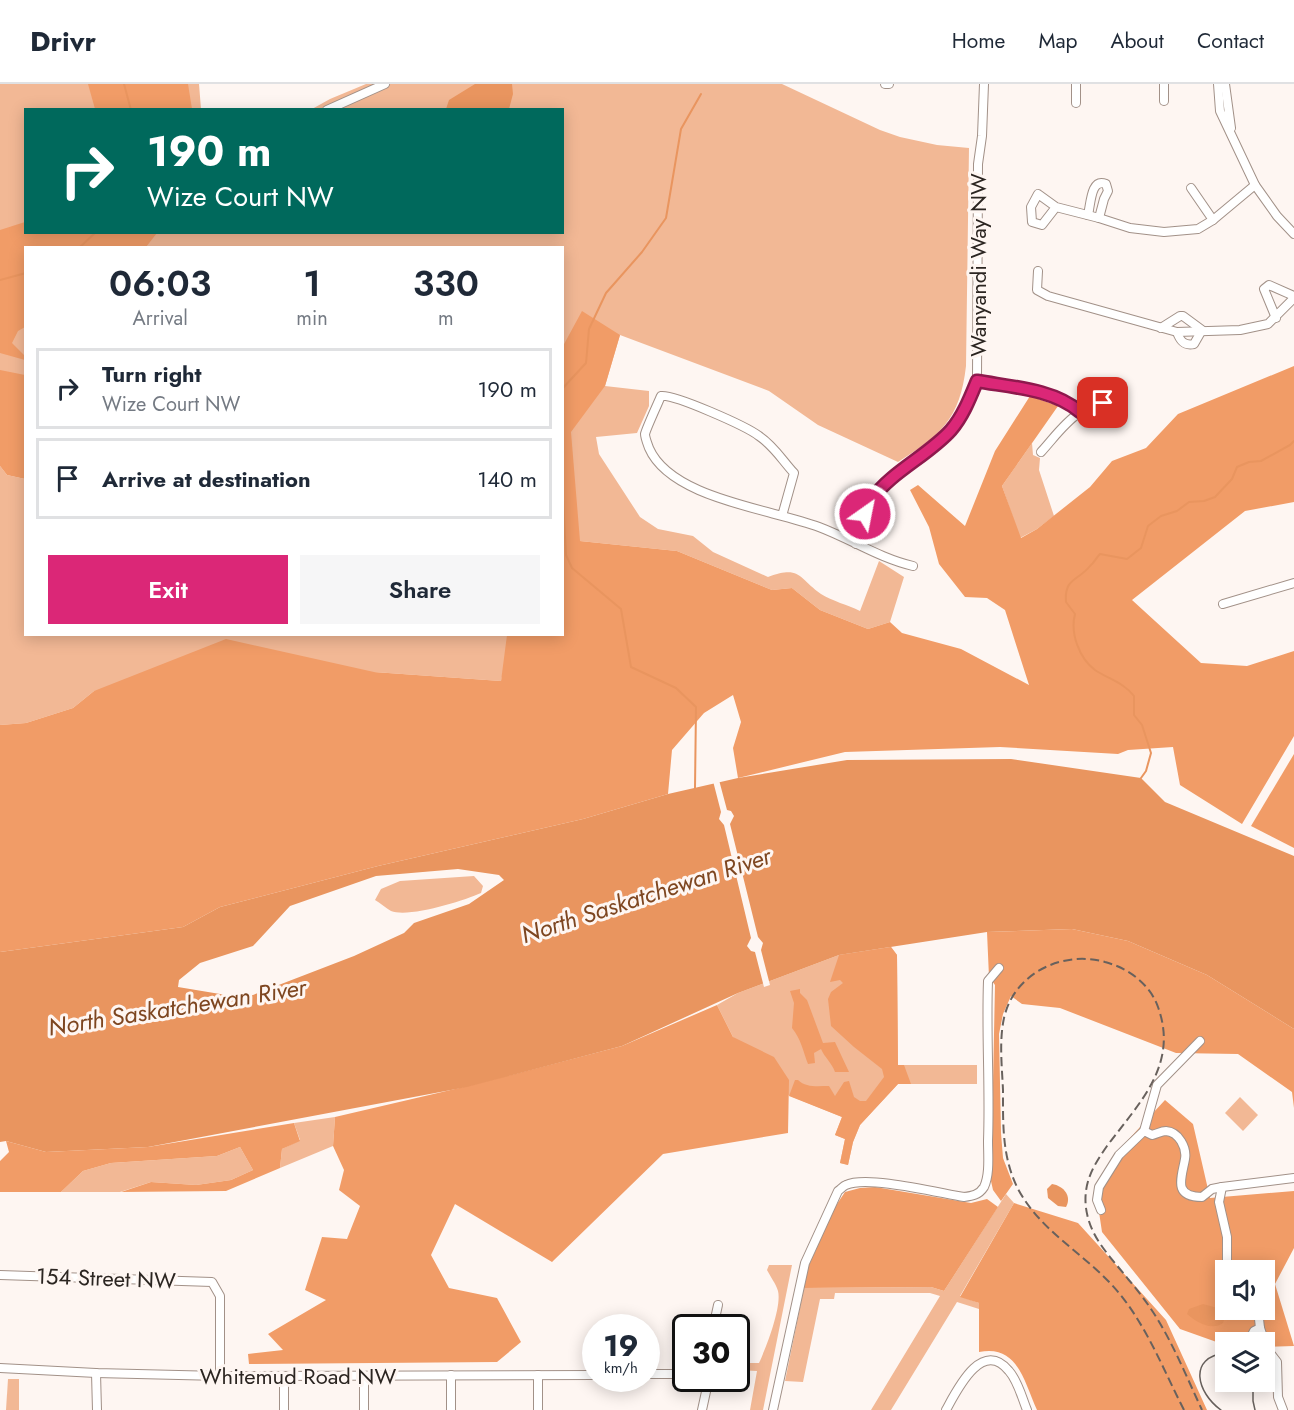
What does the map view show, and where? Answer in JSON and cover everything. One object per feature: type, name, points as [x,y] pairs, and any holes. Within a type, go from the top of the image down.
[{"type":"street","points":[[331,108],[385,84]]},
{"type":"street","name":"Wanyandi Way NW","points":[[856,544],[865,514],[874,497],[893,478],[933,448],[952,429],[977,381],[978,164],[982,136],[984,84]]},
{"type":"street","points":[[1076,84],[1076,104]]},
{"type":"street","points":[[1164,84],[1164,101]]},
{"type":"street","points":[[1218,84],[1220,111],[1255,185],[1277,216],[1294,234]]},
{"type":"street","points":[[1226,84],[1232,135]]},
{"type":"street","points":[[1088,215],[1094,185],[1099,182],[1104,183],[1108,191],[1099,218]]},
{"type":"street","points":[[1056,207],[1130,228],[1155,232],[1198,229],[1213,220],[1255,185]]},
{"type":"street","points":[[1191,188],[1213,220]]},
{"type":"street","points":[[1038,271],[1037,290],[1048,296],[1177,332],[1240,330],[1268,324],[1276,318],[1294,297],[1269,285],[1264,289],[1276,318]]},
{"type":"street","points":[[1161,328],[1180,316],[1202,330]]},
{"type":"street","points":[[1177,332],[1182,342],[1189,345],[1194,344],[1202,330]]},
{"type":"street","points":[[977,381],[1020,388],[1049,396],[1071,404],[1080,412]]},
{"type":"street","points":[[1041,452],[1080,412],[1103,403],[1113,394]]},
{"type":"street","points":[[782,516],[794,473],[775,449],[758,435],[734,422],[672,397],[661,396],[645,434],[650,449],[663,469],[674,478],[728,501],[817,526],[884,557],[913,566]]},
{"type":"street","points":[[1223,604],[1294,583]]},
{"type":"street","points":[[773,1410],[805,1263],[838,1191],[844,1185],[860,1182],[964,1197],[981,1191],[987,1176],[988,981],[999,969]]},
{"type":"street","points":[[1101,1210],[1097,1200],[1099,1187],[1119,1155],[1144,1131],[1156,1085],[1200,1041]]},
{"type":"street","points":[[1144,1131],[1152,1135],[1172,1132],[1181,1140],[1185,1155],[1180,1182],[1182,1188],[1189,1194],[1202,1197],[1212,1189],[1294,1178]]},
{"type":"street","points":[[1222,1187],[1219,1202],[1227,1237],[1227,1260]]},
{"type":"street","name":"154 Street NW","points":[[0,1275],[212,1282],[220,1296],[220,1376]]},
{"type":"street","points":[[716,1314],[718,1305]]},
{"type":"street","points":[[1259,1320],[1261,1332]]},
{"type":"street","points":[[1254,1332],[1260,1328]]},
{"type":"street","points":[[1275,1360],[1277,1362],[1278,1397],[1283,1410]]},
{"type":"street","points":[[946,1410],[969,1372],[975,1366],[988,1362],[1002,1365],[1010,1371],[1027,1410]]},
{"type":"street","name":"Whitemud Road NW","points":[[0,1368],[96,1373],[284,1377],[582,1375]]},
{"type":"street","points":[[96,1373],[97,1410]]},
{"type":"street","points":[[451,1375],[451,1410]]},
{"type":"street","points":[[538,1375],[538,1410]]},
{"type":"street","points":[[364,1376],[364,1410]]},
{"type":"street","points":[[284,1377],[284,1410]]},
{"type":"street","points":[[702,1410],[706,1392]]},
{"type":"shaded area","points":[[0,84],[199,84],[201,108],[24,108],[24,234],[564,234],[564,108],[314,108],[366,84],[782,84],[880,130],[900,137],[937,145],[969,148],[966,366],[963,384],[959,400],[946,424],[926,443],[898,462],[818,425],[769,391],[620,335],[605,386],[649,391],[649,406],[637,433],[596,437],[599,454],[640,517],[658,529],[693,536],[713,552],[768,577],[787,572],[798,575],[825,596],[860,611],[879,561],[904,577],[890,622],[868,629],[820,610],[792,588],[772,590],[677,551],[580,541],[564,537],[564,246],[24,246],[24,387],[0,380]]},
{"type":"shaded area","points":[[88,84],[188,84],[192,108],[95,108]]},
{"type":"shaded area","points":[[24,222],[24,234],[156,234],[147,246],[24,246],[24,328],[18,331],[12,343],[24,355],[24,360],[0,353],[0,230]]},
{"type":"shaded area","points":[[582,311],[620,335],[605,386],[571,432],[580,541],[677,551],[772,590],[792,588],[820,610],[868,629],[890,622],[902,633],[961,649],[1029,685],[1005,610],[987,598],[965,597],[939,564],[929,527],[910,490],[918,485],[965,526],[995,451],[1030,396],[1058,406],[1002,486],[1021,538],[1037,529],[1090,487],[1112,461],[1146,448],[1178,414],[1294,366],[1294,502],[1245,511],[1132,600],[1201,663],[1247,666],[1294,651],[1294,736],[1242,824],[1180,785],[1173,747],[1128,750],[1118,754],[1000,747],[845,752],[738,778],[733,748],[741,722],[733,695],[704,713],[672,750],[668,794],[583,819],[378,866],[220,907],[183,927],[0,952],[0,725],[26,723],[73,708],[94,691],[226,639],[374,672],[501,681],[507,636],[564,636],[564,344]]},
{"type":"shaded area","points":[[0,370],[24,375],[24,479],[7,475],[0,466]]},
{"type":"shaded area","points":[[1032,443],[1033,455],[1040,458],[1039,470],[1054,516],[1020,538],[1002,486]]},
{"type":"shaded area","points":[[0,466],[7,475],[24,479],[24,636],[511,636],[501,681],[374,672],[94,691],[73,708],[26,723],[0,725]]},
{"type":"shaded area","points":[[1294,754],[1294,848],[1251,826]]},
{"type":"shaded area","points":[[474,876],[483,886],[481,893],[436,908],[399,913],[391,911],[375,900],[381,889],[400,881]]},
{"type":"shaded area","points":[[1072,929],[1128,941],[1207,975],[1294,1029],[1294,1108],[1292,1092],[1238,1054],[1176,1053],[1060,1008],[1022,1004],[1011,996],[1003,1014],[999,1034],[1003,1158],[1013,1184],[1001,1201],[993,1190],[991,1181],[995,985],[989,977],[987,932]]},
{"type":"shaded area","points":[[891,947],[897,955],[898,1065],[977,1065],[977,1084],[898,1084],[860,1125],[853,1142],[848,1165],[840,1163],[845,1139],[835,1135],[842,1117],[751,1080],[717,1005],[738,993],[839,955]]},
{"type":"shaded area","points":[[891,947],[897,955],[898,1065],[904,1065],[911,1084],[898,1084],[860,1125],[853,1142],[848,1165],[840,1163],[845,1139],[835,1135],[842,1117],[789,1096],[795,1080],[808,1085],[829,1086],[835,1096],[844,1082],[849,1081],[854,1097],[860,1101],[866,1101],[884,1077],[882,1069],[831,1026],[828,999],[831,992],[843,983],[840,980],[830,982],[839,955]]},
{"type":"shaded area","points":[[800,989],[800,993],[807,1000],[823,1043],[835,1042],[849,1072],[835,1072],[821,1049],[814,1053],[815,1063],[808,1064],[800,1041],[792,1028],[794,1003],[790,991]]},
{"type":"shaded area","points":[[717,1005],[733,1037],[774,1057],[789,1080],[788,1133],[663,1154],[552,1262],[455,1204],[431,1255],[449,1288],[497,1298],[521,1342],[497,1362],[249,1364],[248,1354],[283,1350],[268,1334],[326,1300],[305,1290],[322,1237],[347,1239],[360,1206],[339,1190],[344,1170],[333,1146],[335,1117],[472,1085],[622,1046]]},
{"type":"shaded area","points":[[1240,1097],[1258,1115],[1243,1131],[1225,1113]]},
{"type":"shaded area","points":[[1165,1100],[1193,1124],[1210,1198],[1294,1191],[1294,1248],[1275,1284],[1294,1346],[1275,1347],[1275,1332],[1215,1332],[1215,1341],[1180,1329],[1102,1232],[1099,1212],[1100,1194],[1116,1153]]},
{"type":"shaded area","points":[[335,1117],[333,1146],[280,1168],[282,1149],[300,1140],[294,1123]]},
{"type":"shaded area","points":[[294,1123],[300,1141],[282,1149],[280,1168],[226,1191],[121,1192],[151,1182],[196,1185],[231,1180],[253,1170],[240,1147],[217,1156],[111,1163],[83,1171],[61,1192],[0,1192],[0,1161],[9,1152],[6,1141],[46,1152],[148,1147]]},
{"type":"shaded area","points":[[240,1147],[253,1170],[231,1180],[196,1185],[151,1182],[120,1192],[61,1192],[83,1171],[111,1163],[217,1156]]},
{"type":"shaded area","points":[[875,1187],[971,1203],[987,1199],[998,1207],[944,1291],[931,1287],[804,1288],[809,1265],[835,1207],[845,1192]]},
{"type":"shaded area","points":[[1006,1194],[1014,1203],[960,1296],[979,1303],[979,1309],[957,1302],[891,1410],[871,1410],[940,1296],[930,1293],[835,1293],[834,1299],[820,1299],[803,1382],[785,1381],[804,1288],[931,1287],[944,1291]]},
{"type":"shaded area","points":[[1014,1203],[1078,1223],[1166,1320],[1207,1410],[1037,1410],[1023,1377],[1011,1359],[992,1351],[979,1352],[979,1303],[960,1297]]},
{"type":"shaded area","points":[[769,1265],[792,1265],[763,1410],[750,1410],[757,1371],[750,1371],[750,1363],[759,1363],[778,1307],[778,1291],[767,1270]]},
{"type":"shaded area","points":[[8,1379],[19,1379],[19,1410],[6,1410]]},
{"type":"water","points":[[475,84],[512,84],[513,94],[509,108],[446,108],[449,100]]},
{"type":"water","name":"North Saskatchewan River","points":[[1011,759],[1141,778],[1165,802],[1294,856],[1294,1029],[1207,975],[1128,941],[1072,929],[987,932],[839,955],[738,993],[622,1046],[467,1087],[148,1147],[46,1152],[6,1141],[0,1142],[0,952],[183,927],[220,907],[378,866],[583,819],[668,794],[738,778],[847,760]],"holes":[[[458,869],[499,875],[504,880],[469,904],[414,923],[404,933],[354,956],[253,995],[232,996],[178,987],[179,980],[200,963],[253,946],[290,906],[376,876]]]},
{"type":"water","points":[[1052,1184],[1066,1192],[1068,1203],[1066,1207],[1058,1206],[1048,1198],[1047,1189]]},
{"type":"water","points":[[1203,1304],[1215,1307],[1215,1320],[1224,1320],[1223,1323],[1214,1326],[1205,1325],[1187,1314],[1189,1309]]},
{"type":"pier","points":[[719,780],[727,810],[731,811],[734,816],[730,824],[758,937],[763,943],[761,950],[770,985],[764,987],[755,952],[747,946],[751,938],[724,825],[719,819],[721,812],[713,781]]},
{"type":"waterway","points":[[124,84],[130,108]]},
{"type":"waterway","points":[[564,387],[586,363],[589,329],[606,293],[642,252],[666,218],[681,129],[701,94]]},
{"type":"waterway","points":[[81,246],[94,234]]},
{"type":"waterway","points":[[0,280],[24,274]]},
{"type":"waterway","points":[[1141,778],[1146,771],[1151,753],[1142,725],[1134,715],[1134,696],[1120,684],[1095,670],[1084,659],[1075,637],[1075,614],[1066,602],[1067,588],[1100,554],[1127,559],[1141,548],[1148,526],[1161,516],[1177,511],[1189,502],[1204,501],[1215,497],[1232,479],[1237,467],[1249,462],[1261,461],[1294,441]]},
{"type":"waterway","points":[[564,519],[566,555],[572,568],[621,609],[631,667],[676,688],[696,707],[695,788]]},
{"type":"tram line","points":[[1215,1356],[1205,1361],[1200,1377],[1206,1394],[1221,1410]]},
{"type":"tram line","points":[[1253,1392],[1255,1410]]},
{"type":"railway","points":[[1184,1410],[1152,1344],[1133,1312],[1111,1284],[1037,1216],[1018,1189],[1009,1165],[1004,1141],[1003,1116],[1001,1045],[1004,1018],[1009,1002],[1029,977],[1057,963],[1073,959],[1089,959],[1122,968],[1144,984],[1158,1007],[1163,1028],[1160,1065],[1143,1098],[1093,1168],[1085,1199],[1088,1219],[1096,1238],[1155,1314],[1202,1410]]},
{"type":"route","points":[[865,514],[874,497],[893,478],[933,448],[952,429],[977,381],[1020,388],[1049,396],[1071,404],[1080,412],[1103,403]]}]
